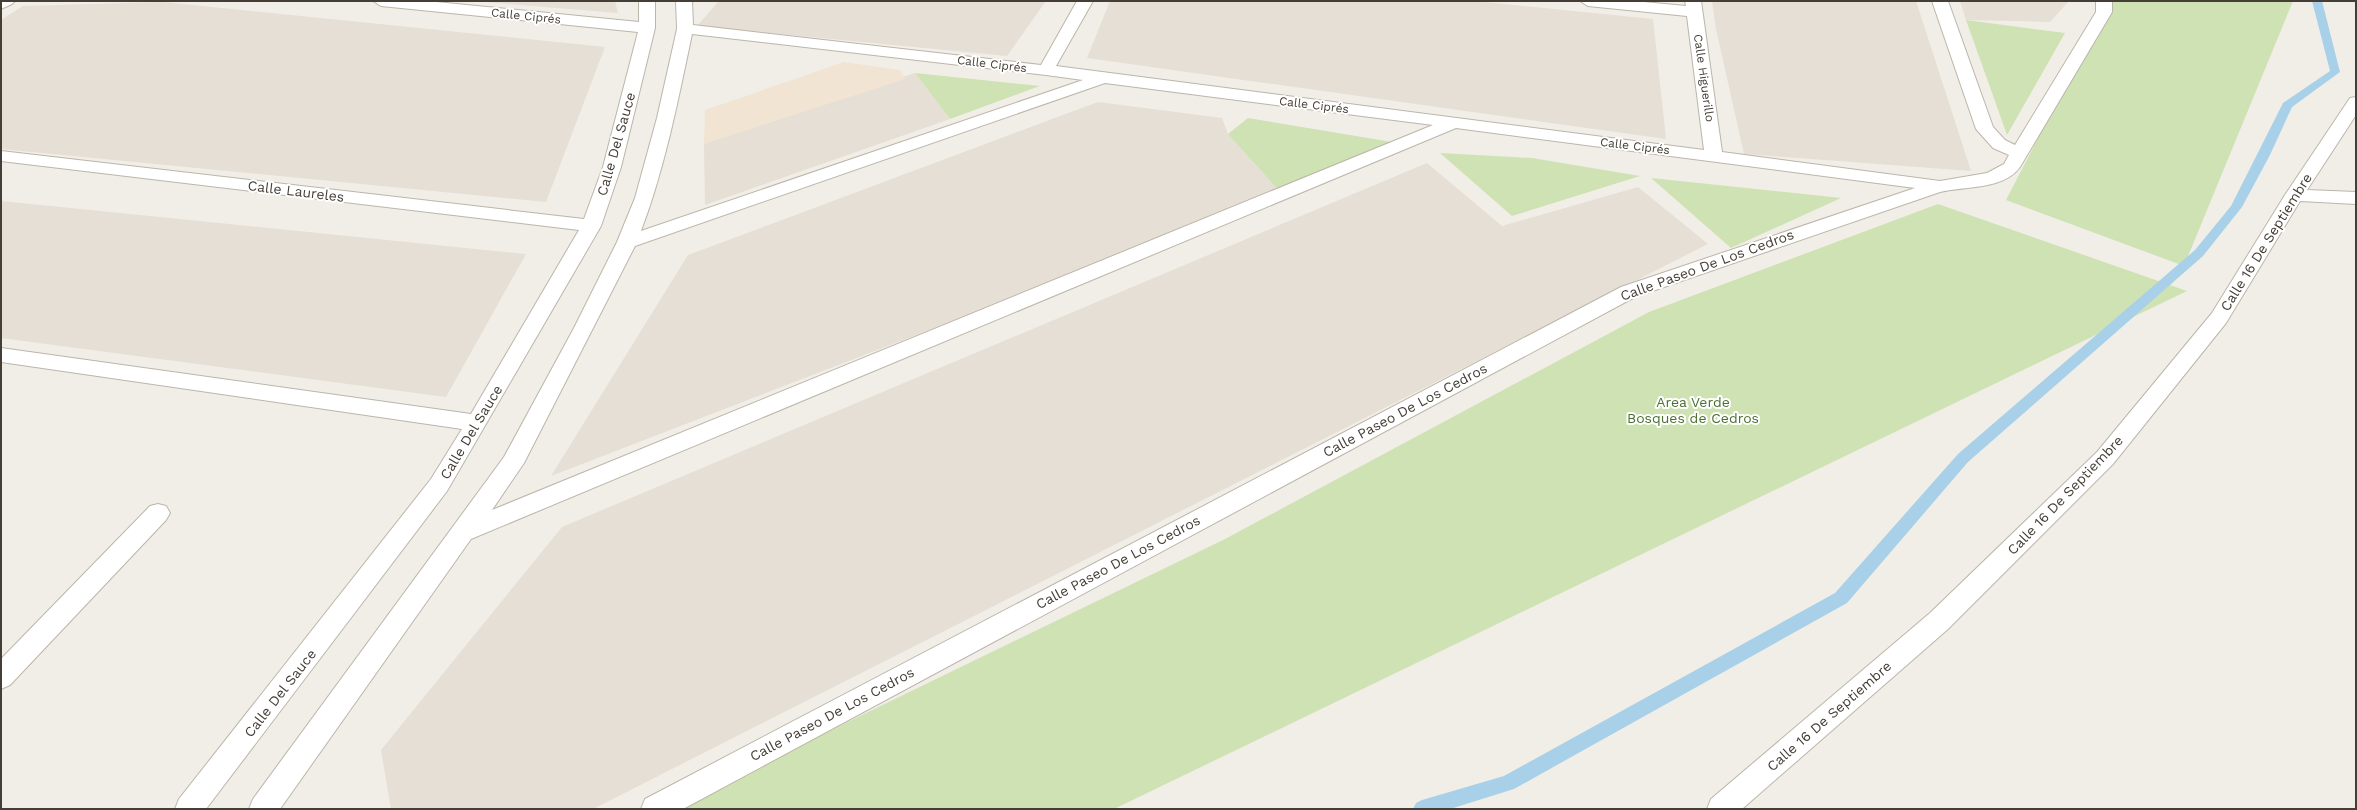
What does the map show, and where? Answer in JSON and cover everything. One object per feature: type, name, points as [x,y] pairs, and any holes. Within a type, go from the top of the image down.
[{"type":"street","points":[[1,4],[7,1]]},
{"type":"street","name":"Calle Ciprés","points":[[380,1],[647,28]]},
{"type":"street","name":"Calle Del Sauce","points":[[189,809],[439,485],[477,423],[591,226],[612,167],[647,28],[647,1]]},
{"type":"street","points":[[262,809],[513,463],[584,328],[627,242],[648,183],[666,118],[685,29],[684,1]]},
{"type":"street","points":[[1046,70],[1086,1]]},
{"type":"street","points":[[1588,1],[1694,7]]},
{"type":"street","points":[[1940,1],[1985,129],[1999,144],[2019,154]]},
{"type":"street","name":"Calle Paseo De Los Cedros","points":[[654,809],[1628,292],[1792,234],[1942,186],[1977,181],[2002,174],[2011,167],[2104,12],[2104,1]]},
{"type":"street","name":"Calle Higuerillo","points":[[1694,7],[1714,156]]},
{"type":"street","name":"Calle Ciprés","points":[[685,29],[1046,70],[1452,124],[1942,186]]},
{"type":"street","points":[[627,242],[1103,78]]},
{"type":"street","name":"Calle 16 De Septiembre","points":[[1721,809],[1939,621],[2105,458],[2219,318],[2294,195],[2356,102]]},
{"type":"street","points":[[464,532],[1452,124]]},
{"type":"street","name":"Calle Laureles","points":[[1,156],[591,226]]},
{"type":"street","points":[[2294,195],[2356,198]]},
{"type":"street","points":[[1,355],[477,423]]},
{"type":"street","points":[[1,677],[158,513]]},
{"type":"shaded area","points":[[473,1],[615,1],[618,13]]},
{"type":"shaded area","points":[[719,1],[1046,1],[1007,56],[697,26]]},
{"type":"shaded area","points":[[1110,1],[1473,1],[1653,19],[1666,139],[1087,58]]},
{"type":"shaded area","points":[[1712,1],[1916,1],[1971,171],[1744,154],[1716,29]]},
{"type":"shaded area","points":[[1960,1],[2069,1],[2050,22],[1966,20]]},
{"type":"shaded area","points":[[163,2],[605,47],[546,202],[1,149],[1,20],[23,6]]},
{"type":"shaded area","points":[[844,62],[900,70],[905,79],[704,144],[705,110]]},
{"type":"shaded area","points":[[915,73],[950,119],[705,205],[704,144]]},
{"type":"shaded area","points":[[1098,102],[1222,118],[1228,134],[1282,194],[551,476],[688,255]]},
{"type":"shaded area","points":[[1427,163],[1502,226],[1638,187],[1708,244],[593,809],[391,809],[381,750],[562,527]]},
{"type":"shaded area","points":[[1,201],[526,254],[446,397],[1,338]]},
{"type":"green space","points":[[2109,1],[2293,1],[2184,266],[2006,200]]},
{"type":"green space","points":[[1966,20],[2065,33],[2007,135]]},
{"type":"green space","points":[[915,73],[1040,86],[950,119]]},
{"type":"green space","points":[[1248,118],[1392,142],[1282,194],[1228,134]]},
{"type":"green space","points":[[1440,153],[1532,158],[1640,176],[1512,216]]},
{"type":"green space","points":[[1651,178],[1841,198],[1731,248]]},
{"type":"green space","name":"Area Verde Bosques de Cedros","points":[[1938,204],[2187,291],[1114,809],[668,809],[1225,539],[1649,312]]},
{"type":"waterway","points":[[1422,809],[1508,783],[1841,598],[1963,458],[2199,253],[2236,207],[2264,155],[2287,105],[2335,72],[2317,1]]}]
